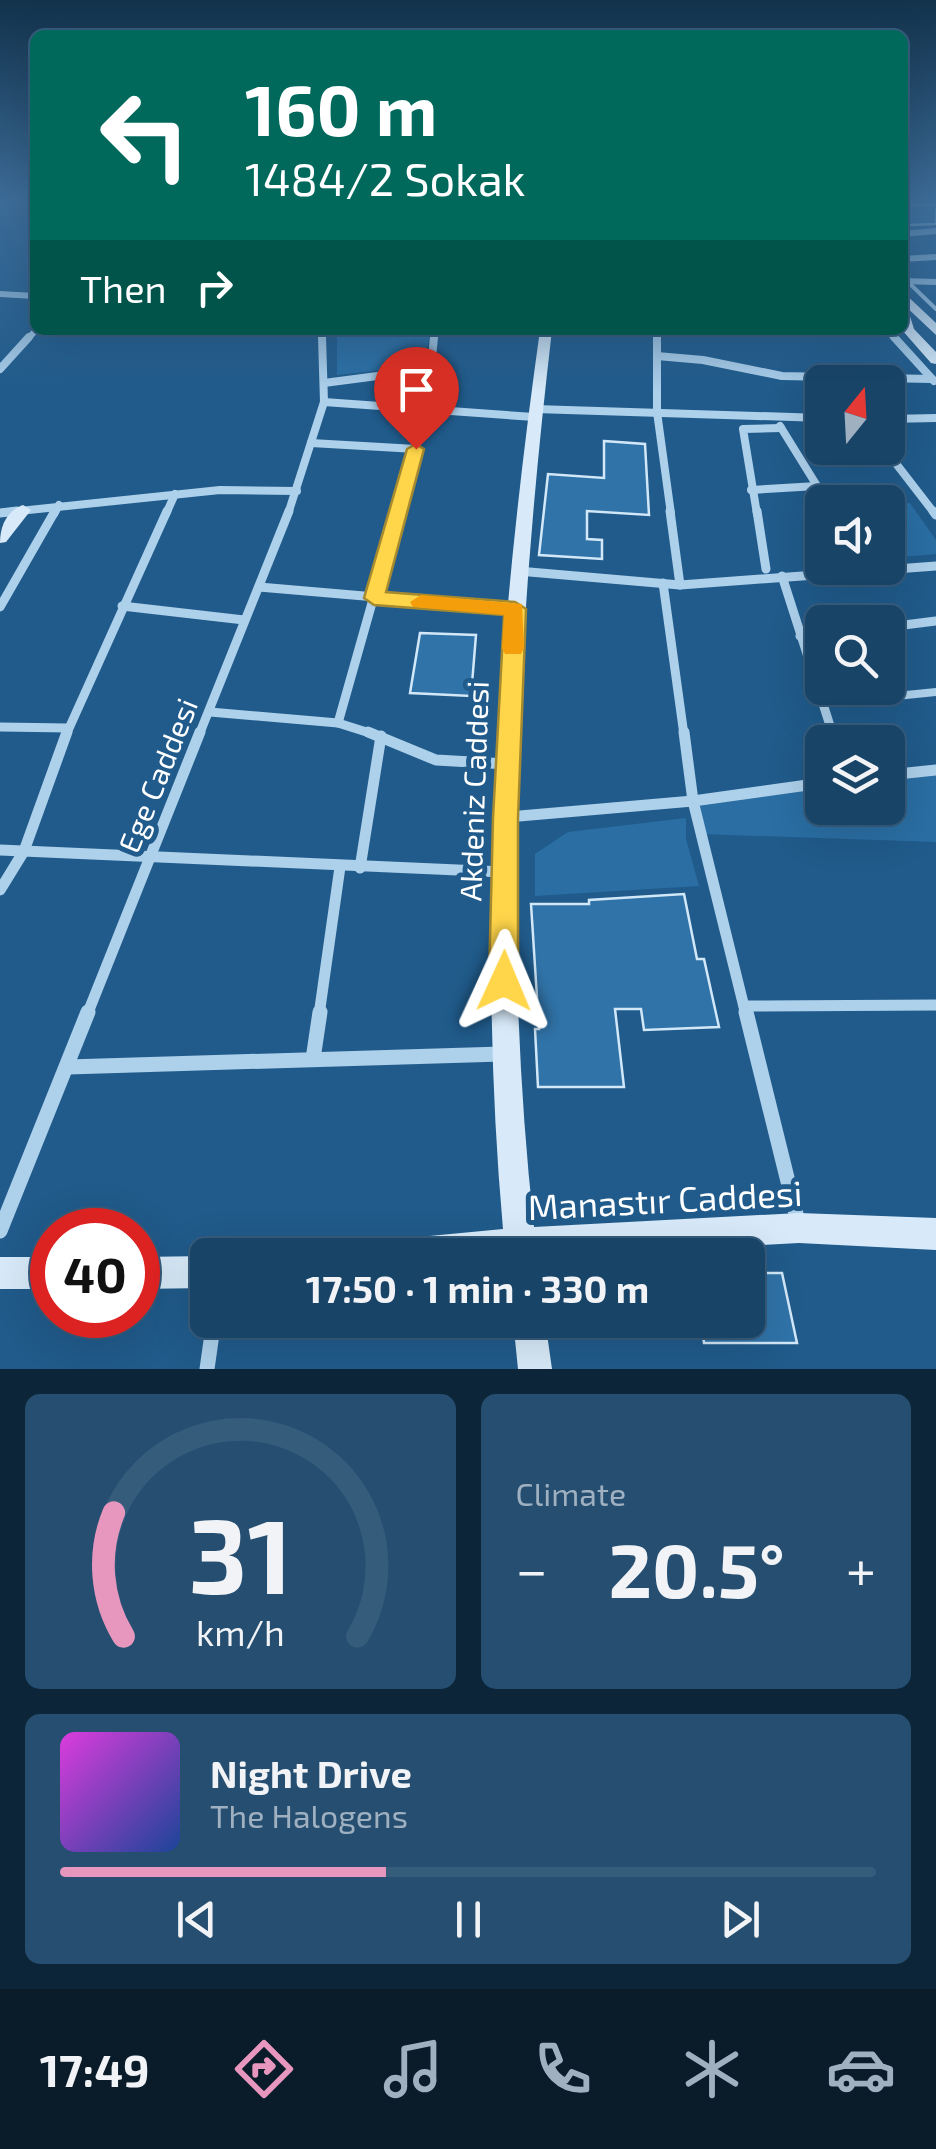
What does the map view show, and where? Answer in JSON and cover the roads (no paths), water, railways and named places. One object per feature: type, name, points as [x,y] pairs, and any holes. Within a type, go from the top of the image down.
[{"type":"street","points":[[908,286],[936,282]]},
{"type":"street","points":[[908,292],[936,331]]},
{"type":"street","points":[[0,294],[30,296]]},
{"type":"street","points":[[908,330],[936,360]]},
{"type":"street","points":[[0,369],[31,335]]},
{"type":"street","name":"Ege Caddesi","points":[[0,1231],[296,491],[324,402],[322,335]]},
{"type":"street","points":[[338,722],[426,410],[434,335]]},
{"type":"street","name":"Akdeniz Caddesi","points":[[519,1238],[502,1054],[506,818],[516,571],[545,335]]},
{"type":"street","points":[[657,335],[657,412],[680,585]]},
{"type":"street","points":[[893,335],[934,381]]},
{"type":"street","points":[[657,356],[704,360],[782,376],[934,381]]},
{"type":"street","points":[[324,383],[431,369]]},
{"type":"street","points":[[324,402],[426,410],[805,417]]},
{"type":"street","points":[[774,416],[816,485]]},
{"type":"street","points":[[905,419],[936,418]]},
{"type":"street","points":[[766,569],[743,429],[781,428]]},
{"type":"street","points":[[312,442],[416,449]]},
{"type":"street","points":[[897,465],[936,515]]},
{"type":"street","points":[[751,490],[805,487]]},
{"type":"street","points":[[0,513],[175,494],[296,491]]},
{"type":"street","points":[[0,890],[24,851],[68,728],[175,494]]},
{"type":"street","points":[[0,607],[59,505]]},
{"type":"street","points":[[0,538],[23,510]]},
{"type":"street","points":[[905,567],[936,566]]},
{"type":"street","points":[[516,571],[680,585],[805,574]]},
{"type":"street","points":[[782,576],[830,725]]},
{"type":"street","points":[[662,583],[692,801],[799,1228]]},
{"type":"street","points":[[259,587],[515,609]]},
{"type":"street","points":[[122,606],[244,620]]},
{"type":"street","points":[[905,624],[936,621]]},
{"type":"street","points":[[800,636],[805,636]]},
{"type":"street","points":[[210,712],[338,722],[436,760],[508,764]]},
{"type":"street","points":[[0,727],[68,728]]},
{"type":"street","points":[[360,868],[380,736]]},
{"type":"street","points":[[905,773],[936,770]]},
{"type":"street","points":[[506,818],[692,801],[805,785]]},
{"type":"street","points":[[0,850],[505,872]]},
{"type":"street","points":[[314,1059],[340,866]]},
{"type":"street","points":[[744,1006],[936,1006]]},
{"type":"street","points":[[68,1067],[502,1054]]},
{"type":"street","name":"Manastır Caddesi","points":[[666,1238],[799,1228],[936,1234]]},
{"type":"street","points":[[160,1272],[190,1272]]},
{"type":"street","points":[[0,1273],[30,1273]]},
{"type":"street","points":[[207,1369],[211,1338]]},
{"type":"street","points":[[530,1338],[534,1369]]},
{"type":"lane","points":[[908,289],[936,309]]},
{"type":"lane","points":[[905,695],[936,692]]}]
